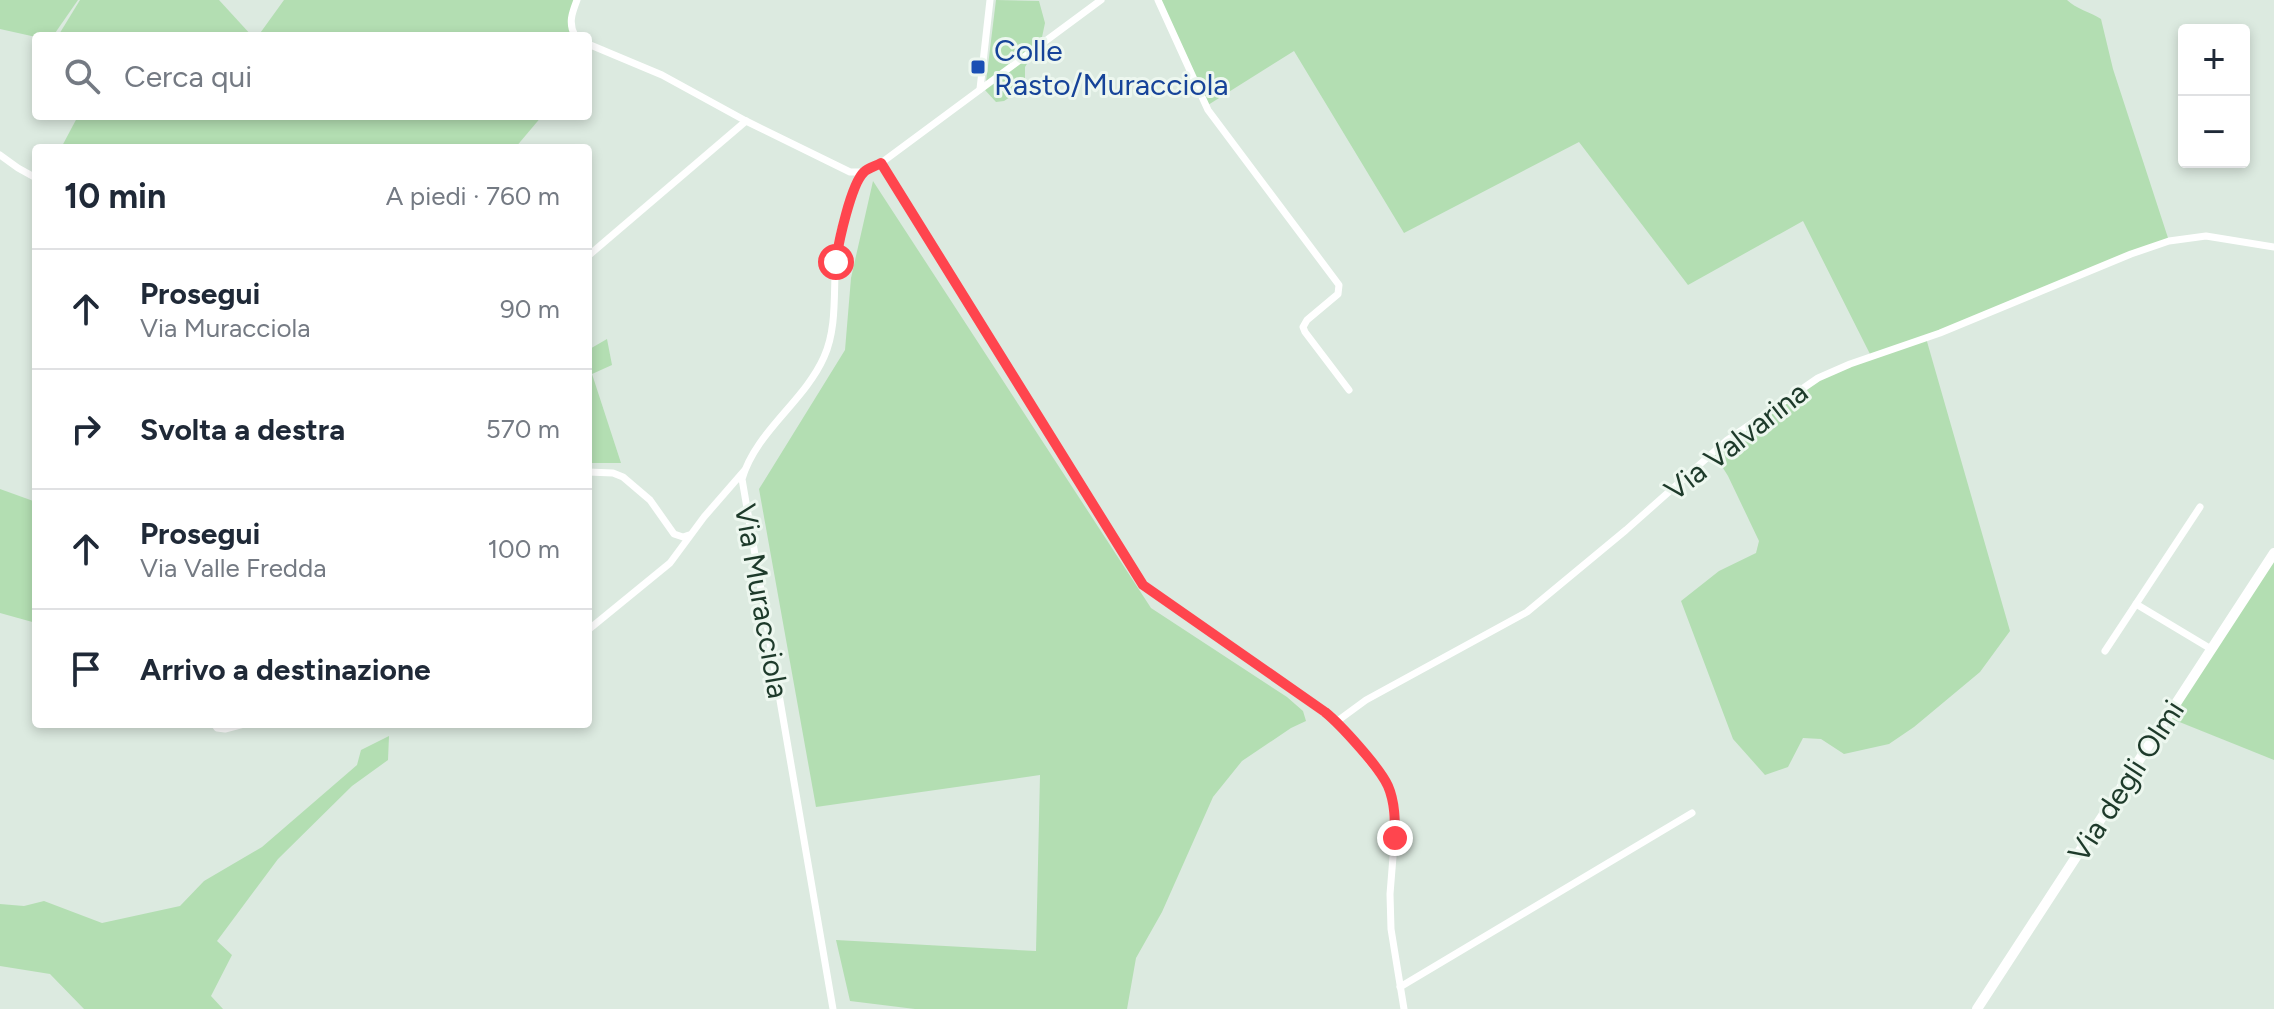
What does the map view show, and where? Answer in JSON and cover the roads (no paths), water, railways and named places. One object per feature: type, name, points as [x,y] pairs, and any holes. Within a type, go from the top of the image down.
[{"type":"street","points":[[573,32],[570,18],[577,0]]},
{"type":"street","points":[[980,89],[990,0]]},
{"type":"street","points":[[592,46],[662,75],[850,172],[864,172],[881,163],[1101,0]]},
{"type":"street","points":[[1158,0],[1208,110],[1339,285],[1337,296],[1306,321],[1303,327],[1349,390]]},
{"type":"street","points":[[592,253],[746,121]]},
{"type":"street","points":[[0,155],[32,176]]},
{"type":"street","points":[[881,163],[1143,585],[1336,722],[1385,781],[1390,792],[1395,832],[1390,894],[1391,929],[1404,1009]]},
{"type":"street","name":"Via Muracciola","points":[[833,1009],[742,479],[757,448],[807,384],[824,356],[832,318],[837,246],[847,209],[864,172]]},
{"type":"street","name":"Via Valvarina","points":[[1336,722],[1358,705],[1527,612],[1733,435],[1818,378],[1940,333],[2169,241],[2206,236],[2274,247]]},
{"type":"street","points":[[592,627],[670,563],[745,469]]},
{"type":"street","points":[[592,472],[613,473],[623,477],[650,500],[674,534],[683,537],[693,533]]},
{"type":"street","points":[[2105,651],[2200,507]]},
{"type":"street","name":"Via degli Olmi","points":[[1977,1009],[2274,553]]},
{"type":"street","points":[[2136,604],[2211,649]]},
{"type":"street","points":[[1400,987],[1692,813]]},
{"type":"place","name":"Colle Rasto/Muracciola","points":[[978,67]]}]
